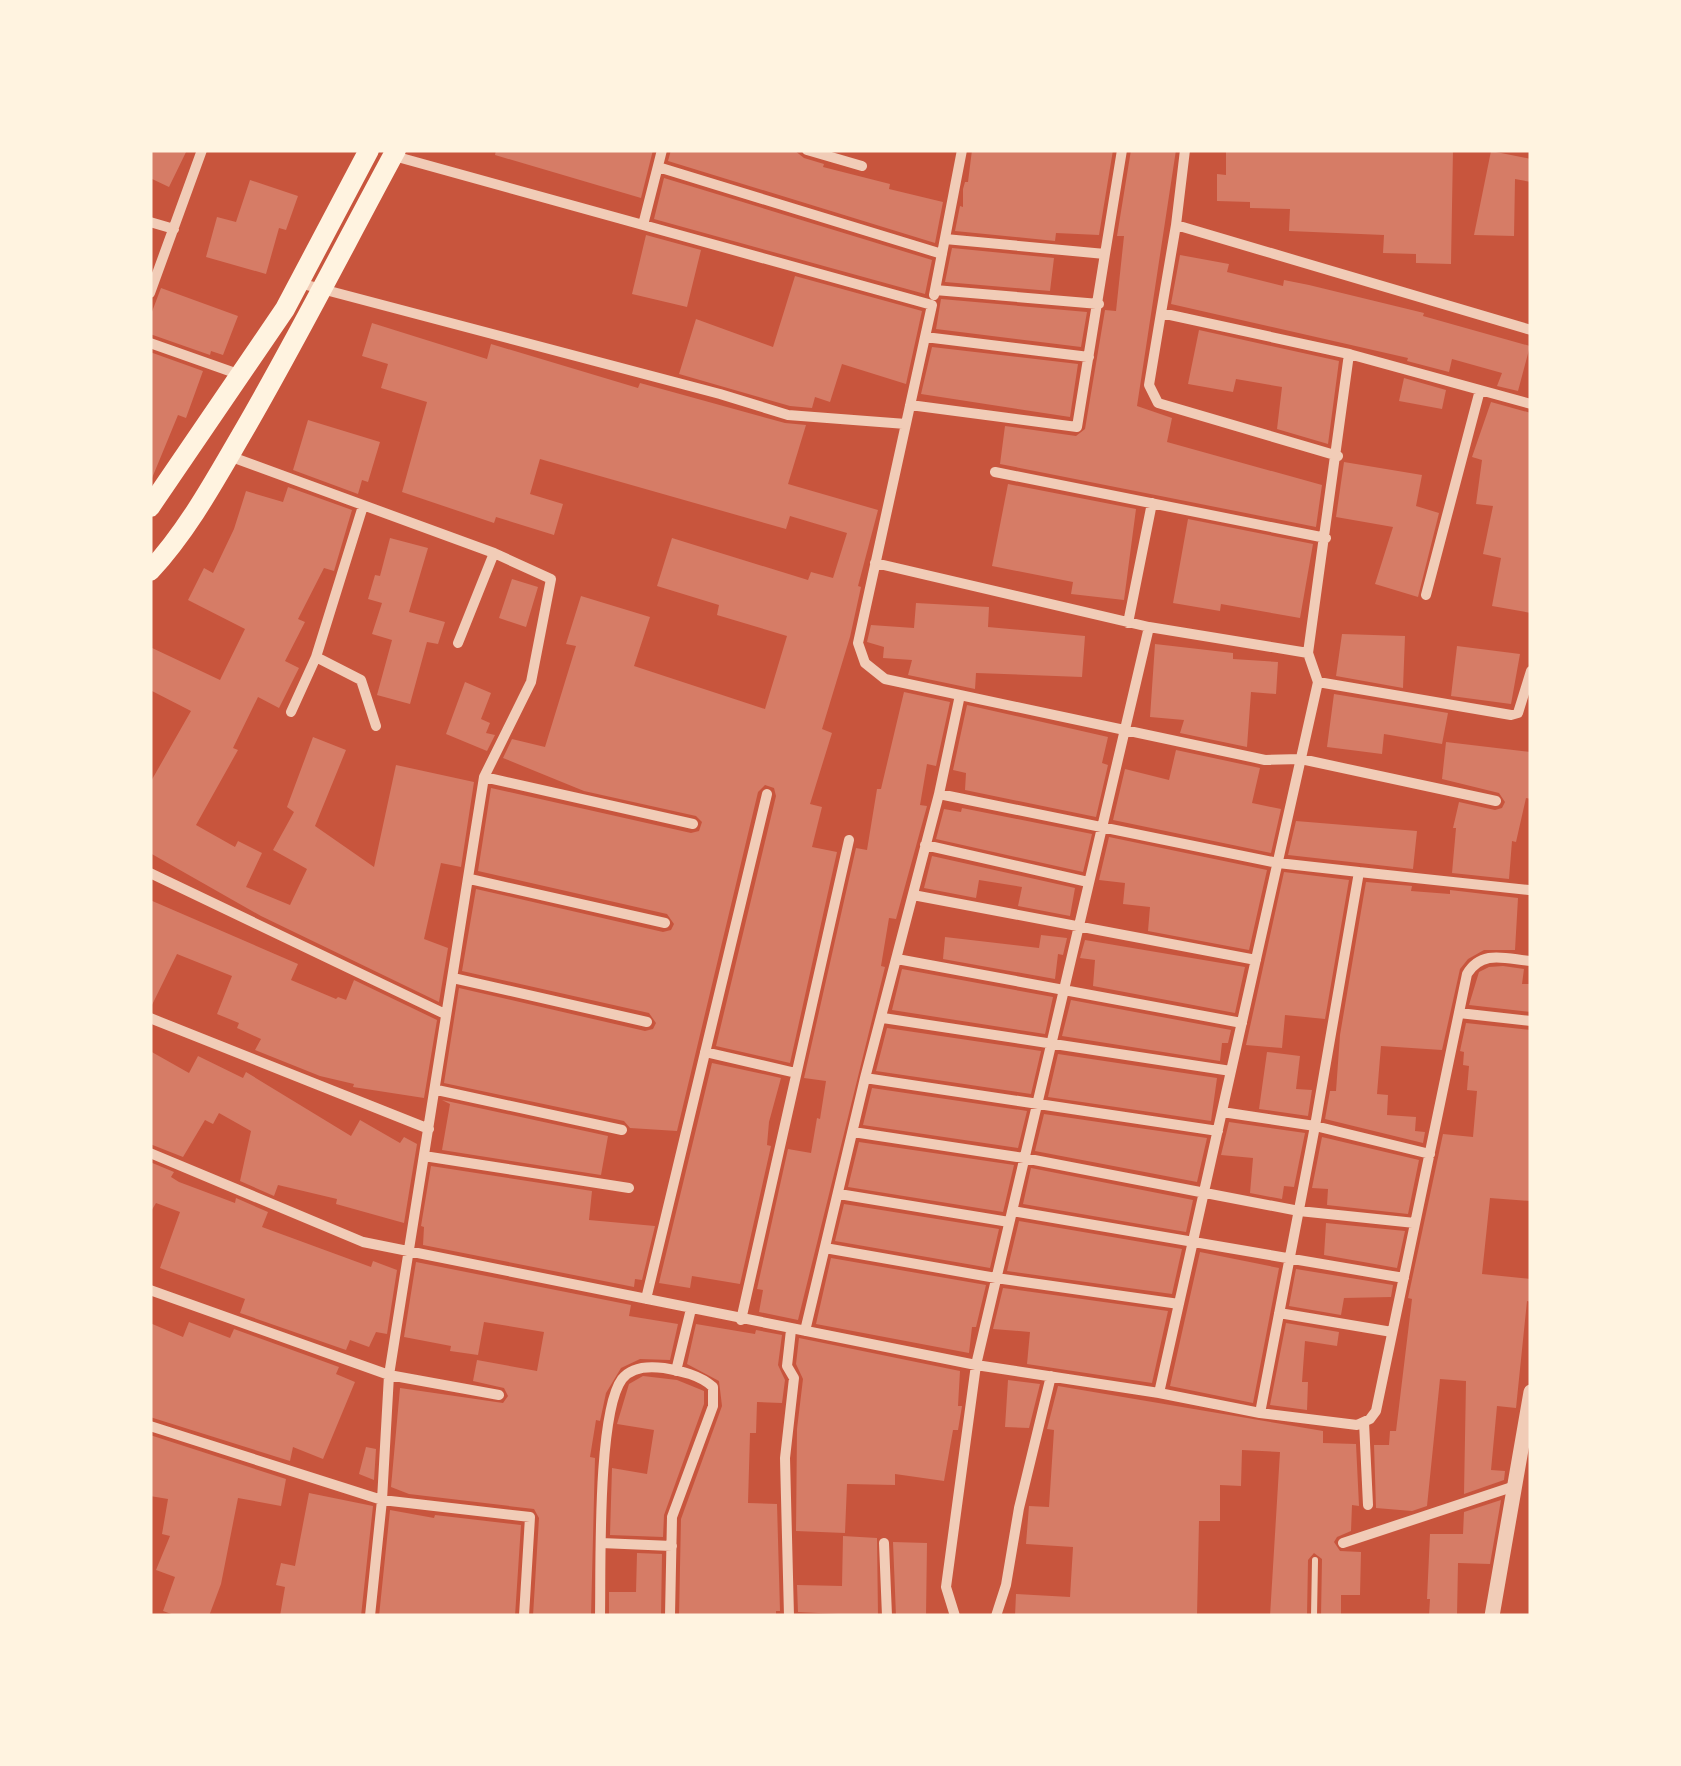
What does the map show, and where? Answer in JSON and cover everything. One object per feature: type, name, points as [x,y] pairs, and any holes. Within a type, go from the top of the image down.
[{"type":"main road","points":[[150,505],[285,309],[369,150]]},
{"type":"main road","points":[[150,571],[174,545],[229,456],[296,340],[394,153]]},
{"type":"street","points":[[150,293],[202,150]]},
{"type":"street","points":[[643,224],[662,150]]},
{"type":"street","points":[[807,150],[862,166]]},
{"type":"street","points":[[962,150],[936,290],[858,643],[865,663],[886,679],[1264,760],[1301,760],[1496,801]]},
{"type":"street","points":[[910,405],[1077,426],[1122,150]]},
{"type":"street","points":[[1185,150],[1149,385],[1158,404],[1338,456]]},
{"type":"street","points":[[394,153],[932,305]]},
{"type":"street","points":[[658,167],[942,254]]},
{"type":"street","points":[[150,222],[174,229]]},
{"type":"street","points":[[1176,224],[1531,330]]},
{"type":"street","points":[[945,239],[1105,254]]},
{"type":"street","points":[[299,283],[720,394],[788,416],[906,424]]},
{"type":"street","points":[[936,290],[1098,304]]},
{"type":"street","points":[[1161,313],[1350,354],[1531,404]]},
{"type":"street","points":[[925,337],[1089,358]]},
{"type":"street","points":[[150,343],[238,374]]},
{"type":"street","points":[[1159,1393],[1318,682],[1308,654],[1350,354]]},
{"type":"street","points":[[1426,595],[1480,390]]},
{"type":"street","points":[[229,456],[494,553],[551,579],[531,682],[484,777],[390,1375],[370,1616]]},
{"type":"street","points":[[995,472],[1326,538]]},
{"type":"street","points":[[1128,623],[1152,503]]},
{"type":"street","points":[[291,712],[316,657],[363,506]]},
{"type":"street","points":[[458,643],[494,553]]},
{"type":"street","points":[[875,563],[1128,623],[1308,654]]},
{"type":"street","points":[[955,1616],[946,1587],[976,1365],[1149,627]]},
{"type":"street","points":[[316,657],[361,680],[376,726]]},
{"type":"street","points":[[1518,713],[1531,672]]},
{"type":"street","points":[[1318,682],[1512,715],[1531,714]]},
{"type":"street","points":[[805,1331],[865,1078],[939,794],[960,695]]},
{"type":"street","points":[[484,777],[693,824]]},
{"type":"street","points":[[646,1299],[767,794]]},
{"type":"street","points":[[939,794],[1278,863],[1529,890]]},
{"type":"street","points":[[740,1320],[849,840]]},
{"type":"street","points":[[925,845],[1088,882]]},
{"type":"street","points":[[1260,1413],[1359,872]]},
{"type":"street","points":[[150,873],[446,1014]]},
{"type":"street","points":[[470,879],[666,922]]},
{"type":"street","points":[[914,895],[1256,960]]},
{"type":"street","points":[[150,1153],[351,1238],[976,1365],[1352,1426],[1376,1411],[1467,974],[1476,960],[1484,957],[1531,961]]},
{"type":"street","points":[[897,959],[1242,1023]]},
{"type":"street","points":[[453,978],[647,1022]]},
{"type":"street","points":[[1459,1013],[1531,1022]]},
{"type":"street","points":[[150,1018],[429,1129]]},
{"type":"street","points":[[883,1018],[1230,1071]]},
{"type":"street","points":[[705,1052],[796,1073]]},
{"type":"street","points":[[865,1078],[1218,1131]]},
{"type":"street","points":[[436,1090],[622,1130]]},
{"type":"street","points":[[1222,1112],[1315,1126],[1430,1154]]},
{"type":"street","points":[[853,1132],[1024,1158],[1299,1211],[1415,1224]]},
{"type":"street","points":[[424,1156],[629,1188]]},
{"type":"street","points":[[839,1194],[1193,1242],[1404,1278]]},
{"type":"street","points":[[826,1248],[1179,1304]]},
{"type":"street","points":[[150,1290],[390,1375],[500,1395]]},
{"type":"street","points":[[676,1371],[691,1309]]},
{"type":"street","points":[[1279,1313],[1392,1332]]},
{"type":"street","points":[[789,1616],[785,1458],[794,1378],[787,1366],[791,1330]]},
{"type":"street","points":[[600,1616],[602,1490],[615,1394],[623,1376],[640,1367],[704,1378],[713,1387],[713,1406],[672,1517],[670,1616]]},
{"type":"street","points":[[996,1616],[1006,1585],[1018,1508],[1052,1376]]},
{"type":"street","points":[[1492,1616],[1531,1392]]},
{"type":"street","points":[[1364,1422],[1368,1504]]},
{"type":"street","points":[[150,1426],[382,1500],[530,1517],[524,1616]]},
{"type":"street","points":[[1343,1543],[1515,1486]]},
{"type":"street","points":[[601,1543],[672,1546]]},
{"type":"street","points":[[884,1543],[887,1616]]},
{"type":"lane","points":[[1314,1616],[1315,1560]]},
{"type":"building","points":[[150,150],[187,150],[169,187],[150,178]]},
{"type":"building","points":[[496,150],[653,150],[641,198],[495,155]]},
{"type":"building","points":[[671,150],[794,150],[804,158],[824,164],[823,167],[943,202],[935,243],[668,161]]},
{"type":"building","points":[[972,150],[1113,150],[1099,235],[1056,233],[1055,241],[955,231]]},
{"type":"building","points":[[1131,150],[1176,150],[1137,406],[1172,418],[1167,442],[1322,485],[1316,527],[1000,464],[1005,426],[1076,436],[1085,429],[1105,310],[1116,311],[1124,236],[1117,236]]},
{"type":"building","points":[[1226,150],[1453,150],[1451,264],[1416,263],[1416,254],[1383,253],[1384,235],[1289,231],[1290,209],[1250,208],[1250,202],[1217,201],[1217,174],[1226,175]]},
{"type":"building","points":[[1491,151],[1531,159],[1531,182],[1515,179],[1514,236],[1474,235]]},
{"type":"building","points":[[664,178],[932,260],[925,294],[654,219]]},
{"type":"building","points":[[250,180],[298,196],[286,230],[279,228],[266,274],[206,257],[217,217],[236,222]]},
{"type":"building","points":[[646,235],[701,250],[687,307],[632,294]]},
{"type":"building","points":[[952,248],[1054,258],[1050,291],[945,282]]},
{"type":"building","points":[[1180,255],[1229,264],[1227,272],[1283,286],[1284,280],[1424,313],[1423,316],[1530,346],[1518,391],[1497,386],[1502,373],[1452,359],[1449,372],[1407,361],[1408,358],[1171,304]]},
{"type":"building","points":[[795,276],[922,311],[906,384],[842,364],[830,402],[815,397],[812,408],[790,406],[679,374],[696,319],[773,347]]},
{"type":"building","points":[[161,288],[238,316],[223,355],[211,351],[210,355],[150,334],[150,317]]},
{"type":"building","points":[[941,299],[1087,312],[1081,347],[936,329]]},
{"type":"building","points":[[372,323],[487,359],[491,344],[638,388],[640,383],[785,423],[806,425],[788,484],[878,510],[858,586],[861,587],[850,637],[822,729],[832,733],[810,804],[822,807],[812,847],[837,852],[790,1063],[716,1046],[776,796],[774,788],[765,785],[758,792],[677,1131],[630,1128],[624,1121],[444,1083],[459,988],[645,1031],[653,1029],[656,1023],[649,1013],[462,971],[476,889],[663,932],[671,930],[674,924],[667,914],[478,871],[491,788],[691,833],[699,831],[702,822],[696,816],[584,791],[503,758],[512,739],[545,747],[576,646],[566,644],[581,596],[650,617],[634,666],[765,709],[787,636],[717,615],[719,605],[657,586],[672,538],[808,580],[811,572],[833,578],[847,533],[790,516],[786,529],[540,459],[530,494],[563,504],[554,535],[496,517],[494,523],[402,492],[427,402],[381,388],[388,364],[362,356]]},
{"type":"building","points":[[1199,330],[1339,361],[1328,444],[1277,429],[1282,387],[1236,379],[1233,392],[1188,384]]},
{"type":"building","points":[[932,347],[1078,364],[1070,417],[921,394]]},
{"type":"building","points":[[150,352],[203,371],[186,418],[178,415],[150,483]]},
{"type":"building","points":[[1404,378],[1446,390],[1442,409],[1399,401]]},
{"type":"building","points":[[1491,402],[1531,413],[1531,613],[1492,606],[1501,558],[1483,554],[1493,506],[1476,504],[1482,460],[1472,457]]},
{"type":"building","points":[[308,420],[380,442],[368,482],[362,480],[358,494],[293,470]]},
{"type":"building","points":[[1344,462],[1422,475],[1416,506],[1439,513],[1418,597],[1375,584],[1393,527],[1336,517]]},
{"type":"building","points":[[1008,484],[1136,509],[1124,600],[1071,594],[1073,582],[992,566]]},
{"type":"building","points":[[288,487],[352,510],[334,571],[324,568],[298,619],[305,622],[285,661],[299,668],[279,708],[258,697],[233,748],[238,750],[196,825],[235,847],[238,841],[262,853],[246,887],[290,905],[307,869],[273,850],[294,812],[287,807],[313,737],[346,750],[315,826],[374,867],[396,765],[474,782],[461,867],[441,863],[424,939],[448,948],[439,1002],[261,916],[150,853],[150,783],[191,711],[150,690],[150,647],[220,680],[245,629],[188,600],[204,568],[213,573],[234,529],[246,491],[283,502]]},
{"type":"building","points":[[1188,519],[1313,544],[1300,618],[1221,604],[1220,611],[1173,603]]},
{"type":"building","points":[[390,538],[428,548],[409,612],[445,622],[438,644],[427,642],[410,704],[377,695],[392,640],[372,634],[382,603],[368,599],[375,575],[380,576]]},
{"type":"building","points":[[512,579],[538,587],[526,627],[499,618]]},
{"type":"building","points":[[916,603],[989,607],[988,627],[1085,636],[1082,677],[976,673],[975,689],[908,675],[912,660],[883,658],[884,647],[867,642],[871,625],[914,628]]},
{"type":"building","points":[[1342,634],[1405,636],[1403,688],[1336,676]]},
{"type":"building","points":[[1155,644],[1233,653],[1233,659],[1278,662],[1276,694],[1251,692],[1247,747],[1180,733],[1184,720],[1150,717]]},
{"type":"building","points":[[1457,646],[1520,654],[1511,704],[1451,696]]},
{"type":"building","points":[[465,682],[491,693],[481,719],[490,723],[486,733],[495,735],[487,751],[446,734]]},
{"type":"building","points":[[904,692],[950,702],[936,766],[927,764],[920,805],[927,806],[896,919],[889,918],[881,966],[885,967],[798,1320],[759,1312],[763,1290],[757,1289],[788,1149],[811,1153],[817,1118],[820,1119],[826,1081],[804,1078],[856,848],[867,850],[877,789],[881,789]]},
{"type":"building","points":[[1334,694],[1448,713],[1442,744],[1384,734],[1382,754],[1327,747]]},
{"type":"building","points":[[967,705],[1108,737],[1102,763],[1108,765],[1096,817],[965,790],[966,773],[953,770]]},
{"type":"building","points":[[1446,742],[1531,752],[1531,799],[1526,798],[1516,842],[1512,841],[1509,879],[1452,873],[1453,828],[1459,802],[1495,810],[1505,802],[1499,793],[1442,779]]},
{"type":"building","points":[[1176,750],[1260,768],[1252,803],[1281,809],[1271,853],[1113,820],[1125,769],[1169,780]]},
{"type":"building","points":[[962,808],[1092,834],[1083,872],[936,839],[944,809],[961,812]]},
{"type":"building","points":[[1296,821],[1417,831],[1413,869],[1288,855]]},
{"type":"building","points":[[1109,837],[1267,870],[1249,950],[1148,931],[1150,907],[1123,904],[1125,883],[1099,880]]},
{"type":"building","points":[[932,856],[1075,888],[1070,916],[1018,906],[1022,887],[979,880],[976,898],[924,888]]},
{"type":"building","points":[[1284,872],[1349,880],[1325,1019],[1285,1015],[1282,1048],[1246,1045]]},
{"type":"building","points":[[1366,882],[1412,886],[1411,891],[1450,894],[1450,890],[1518,898],[1515,950],[1484,950],[1460,969],[1442,1050],[1381,1046],[1377,1094],[1388,1095],[1387,1115],[1416,1117],[1415,1131],[1425,1132],[1423,1143],[1325,1119],[1330,1091],[1336,1091],[1340,1035]]},
{"type":"building","points":[[150,900],[298,964],[291,980],[336,999],[346,1000],[354,980],[437,1020],[424,1098],[353,1087],[354,1084],[320,1076],[255,1050],[261,1039],[237,1028],[239,1023],[217,1014],[232,976],[177,954],[150,1009]]},
{"type":"building","points":[[1041,935],[1067,938],[1063,955],[1058,954],[1055,979],[943,959],[945,937],[1039,948]]},
{"type":"building","points":[[1085,940],[1245,967],[1235,1013],[1093,986],[1095,960],[1080,958]]},
{"type":"building","points":[[1503,966],[1524,969],[1522,984],[1531,984],[1531,1012],[1469,1005],[1479,972]]},
{"type":"building","points":[[902,969],[1053,997],[1045,1034],[892,1010]]},
{"type":"building","points":[[1071,1000],[1231,1030],[1228,1043],[1222,1043],[1220,1061],[1062,1036]]},
{"type":"building","points":[[1466,1023],[1531,1030],[1531,1201],[1490,1198],[1482,1274],[1531,1279],[1516,1408],[1497,1406],[1491,1470],[1505,1471],[1504,1480],[1464,1494],[1466,1381],[1440,1379],[1427,1506],[1412,1511],[1376,1508],[1374,1445],[1389,1445],[1390,1431],[1396,1431],[1412,1299],[1408,1298],[1443,1134],[1473,1137],[1477,1091],[1467,1090],[1469,1066],[1463,1065],[1464,1052],[1460,1051]]},
{"type":"building","points":[[887,1028],[1041,1051],[1031,1094],[876,1071]]},
{"type":"building","points":[[150,1051],[189,1073],[198,1056],[243,1078],[246,1072],[351,1136],[360,1120],[400,1143],[404,1137],[417,1144],[404,1223],[336,1204],[337,1199],[278,1185],[274,1196],[240,1181],[251,1131],[219,1113],[213,1124],[205,1120],[183,1157],[150,1144]]},
{"type":"building","points":[[1267,1052],[1300,1056],[1296,1089],[1312,1090],[1308,1116],[1259,1109]]},
{"type":"building","points":[[1058,1054],[1217,1078],[1211,1121],[1048,1097]]},
{"type":"building","points":[[712,1063],[781,1078],[769,1122],[767,1145],[771,1146],[740,1284],[692,1276],[690,1288],[659,1283]]},
{"type":"building","points":[[872,1088],[1027,1111],[1018,1148],[863,1125]]},
{"type":"building","points":[[442,1100],[608,1136],[601,1175],[442,1150],[450,1104]]},
{"type":"building","points":[[1044,1114],[1207,1138],[1197,1182],[1035,1151]]},
{"type":"building","points":[[1229,1122],[1305,1133],[1294,1187],[1284,1186],[1282,1199],[1250,1193],[1253,1158],[1221,1155]]},
{"type":"building","points":[[1322,1137],[1419,1160],[1408,1214],[1327,1205],[1328,1189],[1312,1188]]},
{"type":"building","points":[[859,1142],[1014,1165],[1003,1212],[848,1187]]},
{"type":"building","points":[[150,1162],[174,1172],[171,1177],[179,1182],[235,1203],[236,1198],[268,1212],[262,1227],[371,1267],[373,1261],[397,1270],[387,1334],[376,1332],[369,1347],[350,1340],[346,1350],[240,1313],[245,1299],[160,1268],[180,1212],[156,1203],[150,1213]]},
{"type":"building","points":[[431,1166],[592,1191],[589,1220],[655,1226],[642,1280],[635,1279],[634,1287],[423,1245],[421,1226]]},
{"type":"building","points":[[1031,1168],[1193,1200],[1186,1232],[1023,1204]]},
{"type":"building","points":[[844,1204],[999,1229],[990,1268],[835,1241]]},
{"type":"building","points":[[1019,1221],[1182,1249],[1172,1294],[1007,1271]]},
{"type":"building","points":[[1326,1223],[1405,1231],[1397,1268],[1324,1255]]},
{"type":"building","points":[[1200,1252],[1279,1268],[1253,1403],[1170,1386]]},
{"type":"building","points":[[831,1258],[986,1285],[976,1327],[972,1327],[969,1353],[816,1324]]},
{"type":"building","points":[[416,1262],[631,1305],[629,1316],[678,1324],[670,1360],[640,1359],[621,1368],[606,1393],[600,1421],[596,1420],[590,1457],[595,1458],[591,1616],[533,1616],[539,1518],[534,1509],[409,1494],[391,1487],[400,1388],[503,1403],[508,1396],[504,1388],[473,1381],[477,1360],[537,1371],[544,1332],[484,1322],[478,1355],[404,1337]]},
{"type":"building","points":[[1296,1269],[1393,1285],[1391,1297],[1344,1298],[1341,1315],[1289,1306]]},
{"type":"building","points":[[1003,1288],[1168,1311],[1152,1383],[1027,1364],[1030,1332],[993,1329]]},
{"type":"building","points":[[189,1322],[230,1338],[234,1329],[339,1367],[336,1374],[355,1382],[323,1459],[293,1447],[290,1461],[150,1417],[150,1323],[183,1337]]},
{"type":"building","points":[[1286,1323],[1339,1332],[1337,1346],[1305,1341],[1302,1382],[1308,1382],[1307,1410],[1270,1405]]},
{"type":"building","points":[[696,1324],[782,1335],[778,1365],[785,1380],[782,1403],[757,1402],[756,1433],[750,1433],[748,1503],[777,1504],[780,1611],[776,1611],[776,1616],[679,1616],[681,1519],[722,1406],[719,1381],[687,1364]]},
{"type":"building","points":[[799,1338],[960,1371],[958,1406],[962,1406],[958,1430],[953,1430],[944,1481],[895,1474],[895,1485],[847,1484],[845,1533],[796,1531],[797,1429],[803,1379],[796,1364]]},
{"type":"building","points":[[643,1376],[677,1380],[704,1391],[704,1404],[664,1515],[663,1537],[610,1535],[612,1468],[647,1474],[654,1430],[617,1424],[629,1384]]},
{"type":"building","points":[[1008,1380],[1040,1384],[1029,1428],[1005,1427]]},
{"type":"building","points":[[1058,1386],[1323,1431],[1323,1443],[1356,1444],[1359,1506],[1352,1505],[1351,1531],[1334,1542],[1340,1551],[1361,1552],[1360,1595],[1341,1595],[1341,1616],[1321,1616],[1322,1559],[1314,1553],[1308,1560],[1307,1616],[1270,1616],[1280,1452],[1242,1450],[1241,1486],[1220,1485],[1220,1521],[1199,1521],[1197,1616],[1015,1616],[1016,1594],[1070,1597],[1073,1547],[1026,1544],[1029,1506],[1049,1507],[1054,1430],[1047,1429]]},
{"type":"building","points":[[150,1435],[286,1479],[281,1506],[238,1498],[221,1584],[209,1616],[177,1616],[163,1611],[175,1577],[156,1570],[170,1536],[162,1534],[168,1499],[150,1496]]},
{"type":"building","points":[[366,1447],[376,1449],[374,1480],[359,1474]]},
{"type":"building","points":[[309,1493],[373,1506],[361,1616],[280,1616],[285,1587],[276,1585],[281,1563],[295,1566]]},
{"type":"building","points":[[1501,1500],[1490,1564],[1458,1563],[1457,1616],[1429,1616],[1430,1534],[1463,1534],[1464,1512]]},
{"type":"building","points":[[390,1510],[521,1525],[515,1616],[379,1616]]},
{"type":"building","points":[[843,1536],[877,1538],[878,1616],[798,1612],[797,1585],[842,1586]]},
{"type":"building","points":[[893,1542],[927,1543],[926,1616],[896,1616]]},
{"type":"building","points":[[637,1553],[662,1554],[661,1616],[609,1616],[609,1592],[636,1592]]}]
